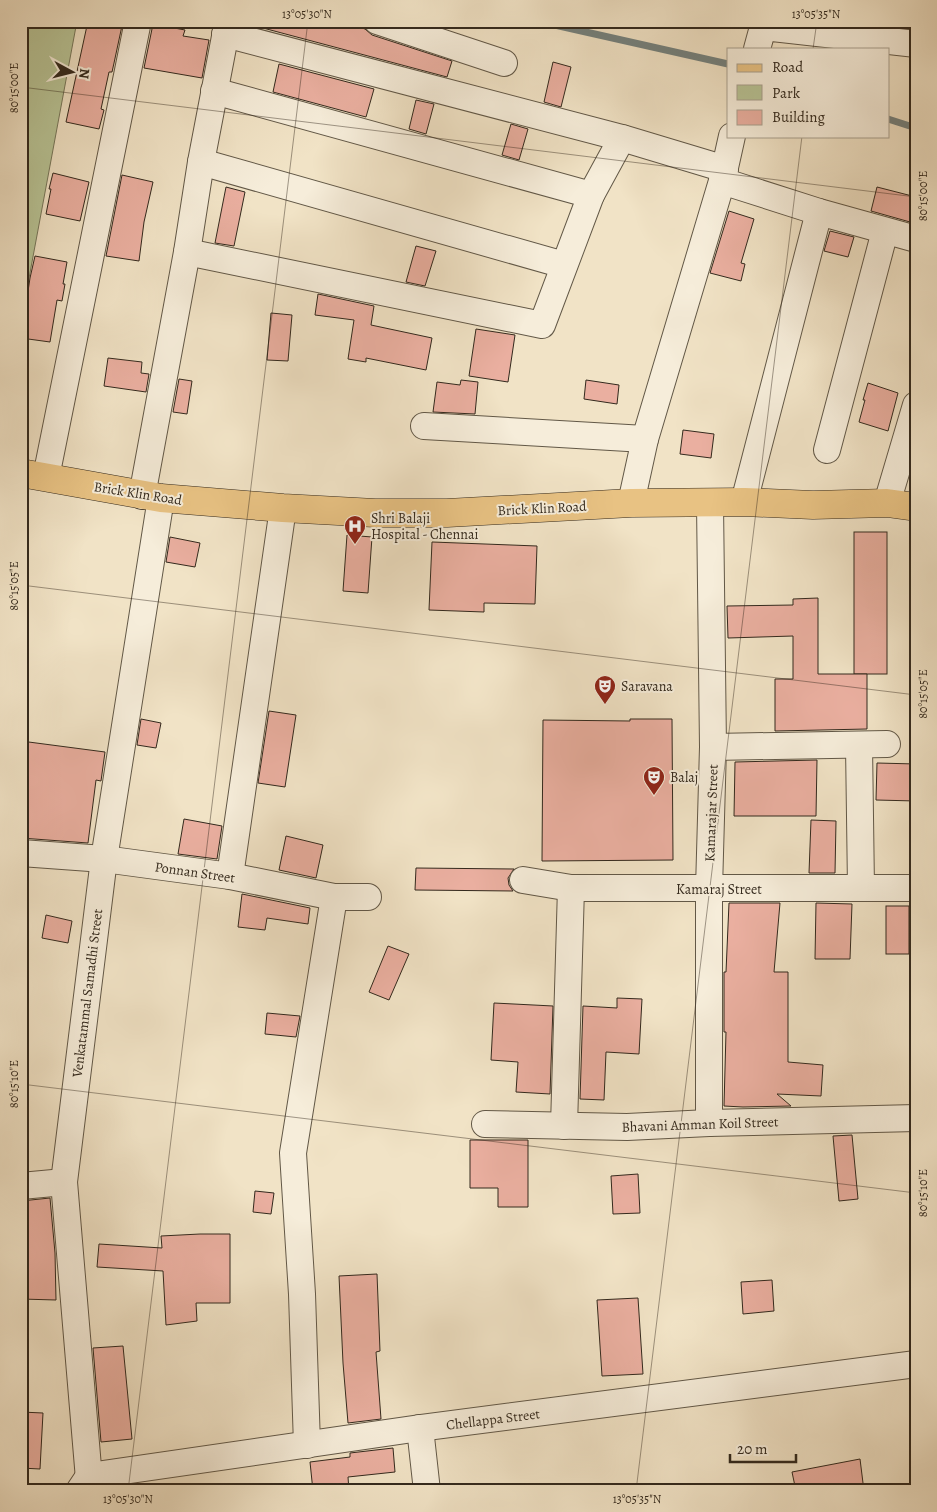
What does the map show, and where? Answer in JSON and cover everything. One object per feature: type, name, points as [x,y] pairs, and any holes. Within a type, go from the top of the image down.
[{"type":"main road","name":"Brick Klin Road","points":[[34,475],[151,497],[283,508],[375,513],[447,513],[631,503],[710,504],[744,502],[813,505],[888,503],[916,507]]},
{"type":"street","points":[[34,475],[138,21]]},
{"type":"street","points":[[377,21],[504,63]]},
{"type":"street","points":[[758,45],[763,26],[916,44]]},
{"type":"street","points":[[226,27],[622,138],[819,212],[916,239]]},
{"type":"street","name":"Venkatammal Samadhi Street","points":[[86,1486],[64,1182],[151,497],[186,252],[226,27]]},
{"type":"street","points":[[214,92],[592,195]]},
{"type":"street","points":[[186,252],[542,325],[592,195],[622,138]]},
{"type":"street","points":[[631,503],[645,439],[723,175],[732,138]]},
{"type":"street","points":[[201,162],[564,265]]},
{"type":"street","points":[[744,502],[819,212]]},
{"type":"street","points":[[827,450],[885,231]]},
{"type":"street","points":[[888,503],[916,405]]},
{"type":"street","points":[[424,426],[645,439]]},
{"type":"street","name":"Kamarajar Street","points":[[709,1122],[709,889],[713,747],[710,504]]},
{"type":"street","points":[[230,876],[283,508]]},
{"type":"street","points":[[713,747],[887,744]]},
{"type":"street","points":[[859,745],[861,888]]},
{"type":"street","name":"Ponnan Street","points":[[21,854],[104,859],[230,876],[334,897],[368,897]]},
{"type":"street","name":"Kamaraj Street","points":[[523,880],[571,888],[916,888]]},
{"type":"street","points":[[564,1126],[571,888]]},
{"type":"street","points":[[307,1445],[302,1294],[293,1153],[334,897]]},
{"type":"street","name":"Bhavani Amman Koil Street","points":[[485,1124],[627,1127],[709,1122],[916,1118]]},
{"type":"street","points":[[21,1186],[64,1182]]},
{"type":"street","name":"Chellappa Street","points":[[86,1486],[307,1445],[420,1428],[916,1364]]},
{"type":"street","points":[[420,1428],[427,1491]]},
{"type":"green space","points":[[21,21],[77,21],[21,321]]},
{"type":"building","points":[[88,21],[123,21],[112,72],[109,72],[101,109],[104,110],[99,129],[66,122]]},
{"type":"building","points":[[265,21],[340,21],[365,29],[372,35],[452,61],[447,77],[263,28]]},
{"type":"building","points":[[153,24],[185,30],[183,36],[209,40],[202,78],[144,68]]},
{"type":"building","points":[[553,62],[571,67],[561,107],[544,102]]},
{"type":"building","points":[[279,64],[374,89],[366,117],[273,92]]},
{"type":"building","points":[[416,100],[434,104],[426,134],[409,129]]},
{"type":"building","points":[[511,124],[528,129],[519,160],[502,155]]},
{"type":"building","points":[[53,173],[89,182],[80,221],[46,214]]},
{"type":"building","points":[[122,175],[153,182],[144,222],[139,261],[106,256]]},
{"type":"building","points":[[226,187],[245,192],[234,246],[215,243]]},
{"type":"building","points":[[877,187],[916,197],[910,222],[871,211]]},
{"type":"building","points":[[729,211],[754,219],[741,263],[745,264],[741,281],[710,273]]},
{"type":"building","points":[[830,231],[854,237],[848,257],[824,251]]},
{"type":"building","points":[[416,246],[436,251],[425,286],[406,282]]},
{"type":"building","points":[[35,256],[67,262],[62,301],[57,300],[50,342],[21,338]]},
{"type":"building","points":[[318,294],[374,306],[371,325],[432,338],[426,370],[366,358],[366,362],[348,359],[354,320],[315,315]]},
{"type":"building","points":[[271,313],[292,315],[288,361],[267,360]]},
{"type":"building","points":[[476,329],[515,335],[508,382],[469,376]]},
{"type":"building","points":[[108,358],[142,362],[141,373],[149,374],[146,392],[104,386]]},
{"type":"building","points":[[179,379],[192,381],[187,414],[173,412]]},
{"type":"building","points":[[461,380],[478,382],[475,414],[433,412],[437,382],[460,385]]},
{"type":"building","points":[[586,380],[619,385],[617,404],[584,399]]},
{"type":"building","points":[[868,383],[898,393],[888,431],[859,422]]},
{"type":"building","points":[[683,430],[714,434],[711,458],[680,454]]},
{"type":"building","points":[[854,532],[887,532],[887,674],[854,674]]},
{"type":"building","points":[[347,535],[372,537],[368,593],[343,591]]},
{"type":"building","points":[[170,537],[200,543],[195,567],[166,562]]},
{"type":"building","points":[[432,542],[537,546],[535,604],[484,603],[484,612],[429,610]]},
{"type":"building","points":[[818,598],[818,674],[867,674],[867,729],[775,731],[775,679],[793,679],[793,636],[728,638],[727,606],[793,605],[793,599]]},
{"type":"building","points":[[269,711],[296,715],[285,787],[258,783]]},
{"type":"building","points":[[141,719],[161,723],[156,748],[137,745]]},
{"type":"building","points":[[630,719],[672,719],[673,860],[542,861],[543,720],[630,721]]},
{"type":"building","points":[[21,741],[105,752],[101,781],[96,780],[88,843],[21,838]]},
{"type":"building","points":[[817,760],[816,816],[734,816],[735,762]]},
{"type":"building","points":[[877,763],[916,764],[916,801],[876,800]]},
{"type":"building","points":[[184,819],[222,826],[217,859],[178,854]]},
{"type":"building","points":[[811,820],[836,821],[835,873],[809,873]]},
{"type":"building","points":[[286,836],[323,845],[316,878],[279,870]]},
{"type":"building","points":[[416,868],[514,869],[508,878],[509,885],[513,891],[415,890]]},
{"type":"building","points":[[242,894],[310,908],[308,924],[267,918],[265,930],[238,927]]},
{"type":"building","points":[[729,903],[780,903],[774,972],[788,972],[788,1062],[823,1065],[821,1096],[777,1094],[791,1106],[724,1106],[726,1032],[724,1032],[724,972],[726,972]]},
{"type":"building","points":[[816,903],[852,904],[850,959],[815,959]]},
{"type":"building","points":[[886,906],[909,906],[909,954],[886,954]]},
{"type":"building","points":[[46,915],[72,921],[68,943],[42,938]]},
{"type":"building","points":[[388,946],[409,954],[389,1000],[369,992]]},
{"type":"building","points":[[617,998],[642,999],[639,1054],[606,1052],[604,1100],[580,1099],[583,1006],[617,1008]]},
{"type":"building","points":[[494,1003],[553,1006],[550,1094],[516,1092],[518,1062],[491,1060]]},
{"type":"building","points":[[267,1013],[300,1016],[296,1037],[265,1034]]},
{"type":"building","points":[[852,1135],[858,1199],[839,1201],[833,1136]]},
{"type":"building","points":[[470,1140],[528,1140],[528,1207],[498,1207],[498,1188],[470,1188]]},
{"type":"building","points":[[638,1174],[640,1213],[613,1214],[611,1176]]},
{"type":"building","points":[[255,1191],[274,1193],[271,1214],[253,1212]]},
{"type":"building","points":[[50,1198],[55,1253],[56,1300],[21,1299],[21,1201]]},
{"type":"building","points":[[230,1234],[230,1303],[196,1303],[197,1321],[166,1325],[163,1271],[97,1267],[99,1244],[162,1248],[161,1236]]},
{"type":"building","points":[[377,1274],[380,1351],[376,1352],[381,1419],[348,1423],[339,1276]]},
{"type":"building","points":[[772,1280],[774,1311],[743,1314],[741,1282]]},
{"type":"building","points":[[638,1298],[643,1374],[602,1376],[597,1300]]},
{"type":"building","points":[[123,1346],[132,1439],[101,1442],[93,1348]]},
{"type":"building","points":[[21,1412],[43,1413],[40,1469],[21,1468]]},
{"type":"building","points":[[393,1448],[395,1472],[348,1477],[349,1491],[313,1491],[310,1462],[350,1457],[350,1453]]},
{"type":"building","points":[[860,1459],[864,1491],[796,1491],[792,1472]]},
{"type":"waterway","points":[[537,21],[727,64]]},
{"type":"waterway","points":[[890,120],[916,128]]},
{"type":"place","name":"Shri Balaji Hospital - Chennai","points":[[355,545]]},
{"type":"place","name":"Saravana","points":[[605,705]]},
{"type":"place","name":"Balaj","points":[[654,796]]}]
